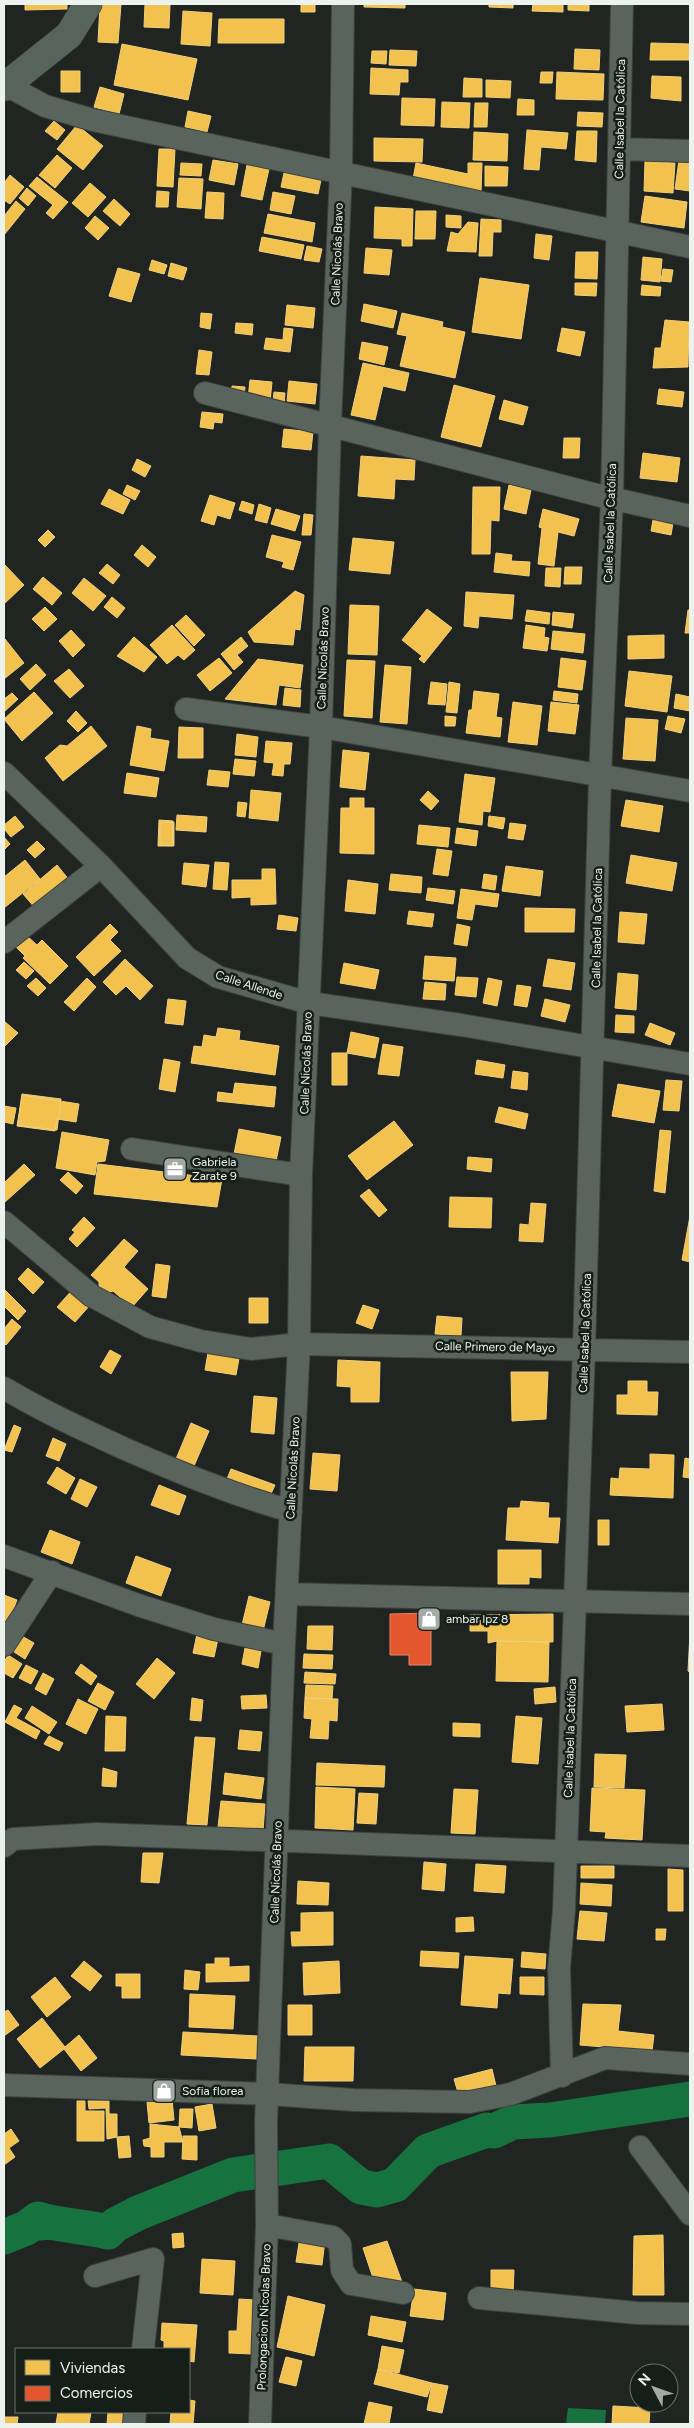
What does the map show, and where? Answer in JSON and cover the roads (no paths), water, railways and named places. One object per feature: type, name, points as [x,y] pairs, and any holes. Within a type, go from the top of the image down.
[{"type":"main road","points":[[4,86],[69,35],[88,4]]},
{"type":"street","name":"Calle Nicolás Bravo","points":[[266,2122],[284,1644],[300,1344],[301,1176],[321,727],[330,425],[341,172],[343,4]]},
{"type":"street","name":"Calle Isabel la Católica","points":[[562,2076],[559,1968],[564,1910],[584,1349],[600,776],[612,498],[616,233],[621,149],[622,4]]},
{"type":"street","points":[[4,86],[45,106],[93,120],[341,172],[616,233],[690,247]]},
{"type":"street","points":[[621,149],[690,151]]},
{"type":"street","points":[[205,393],[612,498],[690,516]]},
{"type":"street","points":[[186,709],[321,727],[690,791]]},
{"type":"street","name":"Calle Allende","points":[[4,773],[101,866],[187,958],[218,977],[309,1004],[461,1025],[690,1064]]},
{"type":"street","points":[[4,942],[101,866]]},
{"type":"street","points":[[132,1149],[301,1176]]},
{"type":"street","name":"Calle Primero de Mayo","points":[[4,1222],[92,1296],[150,1327],[201,1341],[250,1349],[300,1344],[690,1352]]},
{"type":"street","points":[[4,1388],[44,1413],[167,1467],[251,1500],[291,1511]]},
{"type":"street","points":[[4,1556],[138,1605],[214,1629],[284,1644]]},
{"type":"street","points":[[4,1645],[52,1572]]},
{"type":"street","points":[[287,1594],[690,1604]]},
{"type":"street","points":[[4,1846],[13,1839],[97,1834],[566,1853],[690,1856]]},
{"type":"street","points":[[4,2085],[268,2094],[354,2100],[470,2102],[511,2094],[605,2058],[690,2064]]},
{"type":"street","name":"Prolongacion Nicolas Bravo","points":[[260,2424],[266,2211],[266,2122]]},
{"type":"street","points":[[640,2147],[690,2214]]},
{"type":"street","points":[[266,2211],[333,2237],[340,2244],[342,2270],[352,2284],[403,2293]]},
{"type":"street","points":[[95,2276],[153,2259],[142,2348]]},
{"type":"street","points":[[478,2298],[637,2313],[690,2314]]},
{"type":"waterway","points":[[4,2237],[26,2228],[38,2219],[108,2232],[115,2225],[138,2213],[233,2175],[329,2161],[361,2187],[377,2190],[395,2185],[428,2151],[487,2130],[494,2131],[513,2122],[550,2120],[690,2099]]},
{"type":"waterway","points":[[7,2236],[39,2238],[89,2227]]},
{"type":"place","name":"Gabriela Zarate 9","points":[[175,1169]]},
{"type":"place","name":"ambar lpz 8","points":[[429,1619]]},
{"type":"place","name":"Sofia florea","points":[[164,2091]]}]
